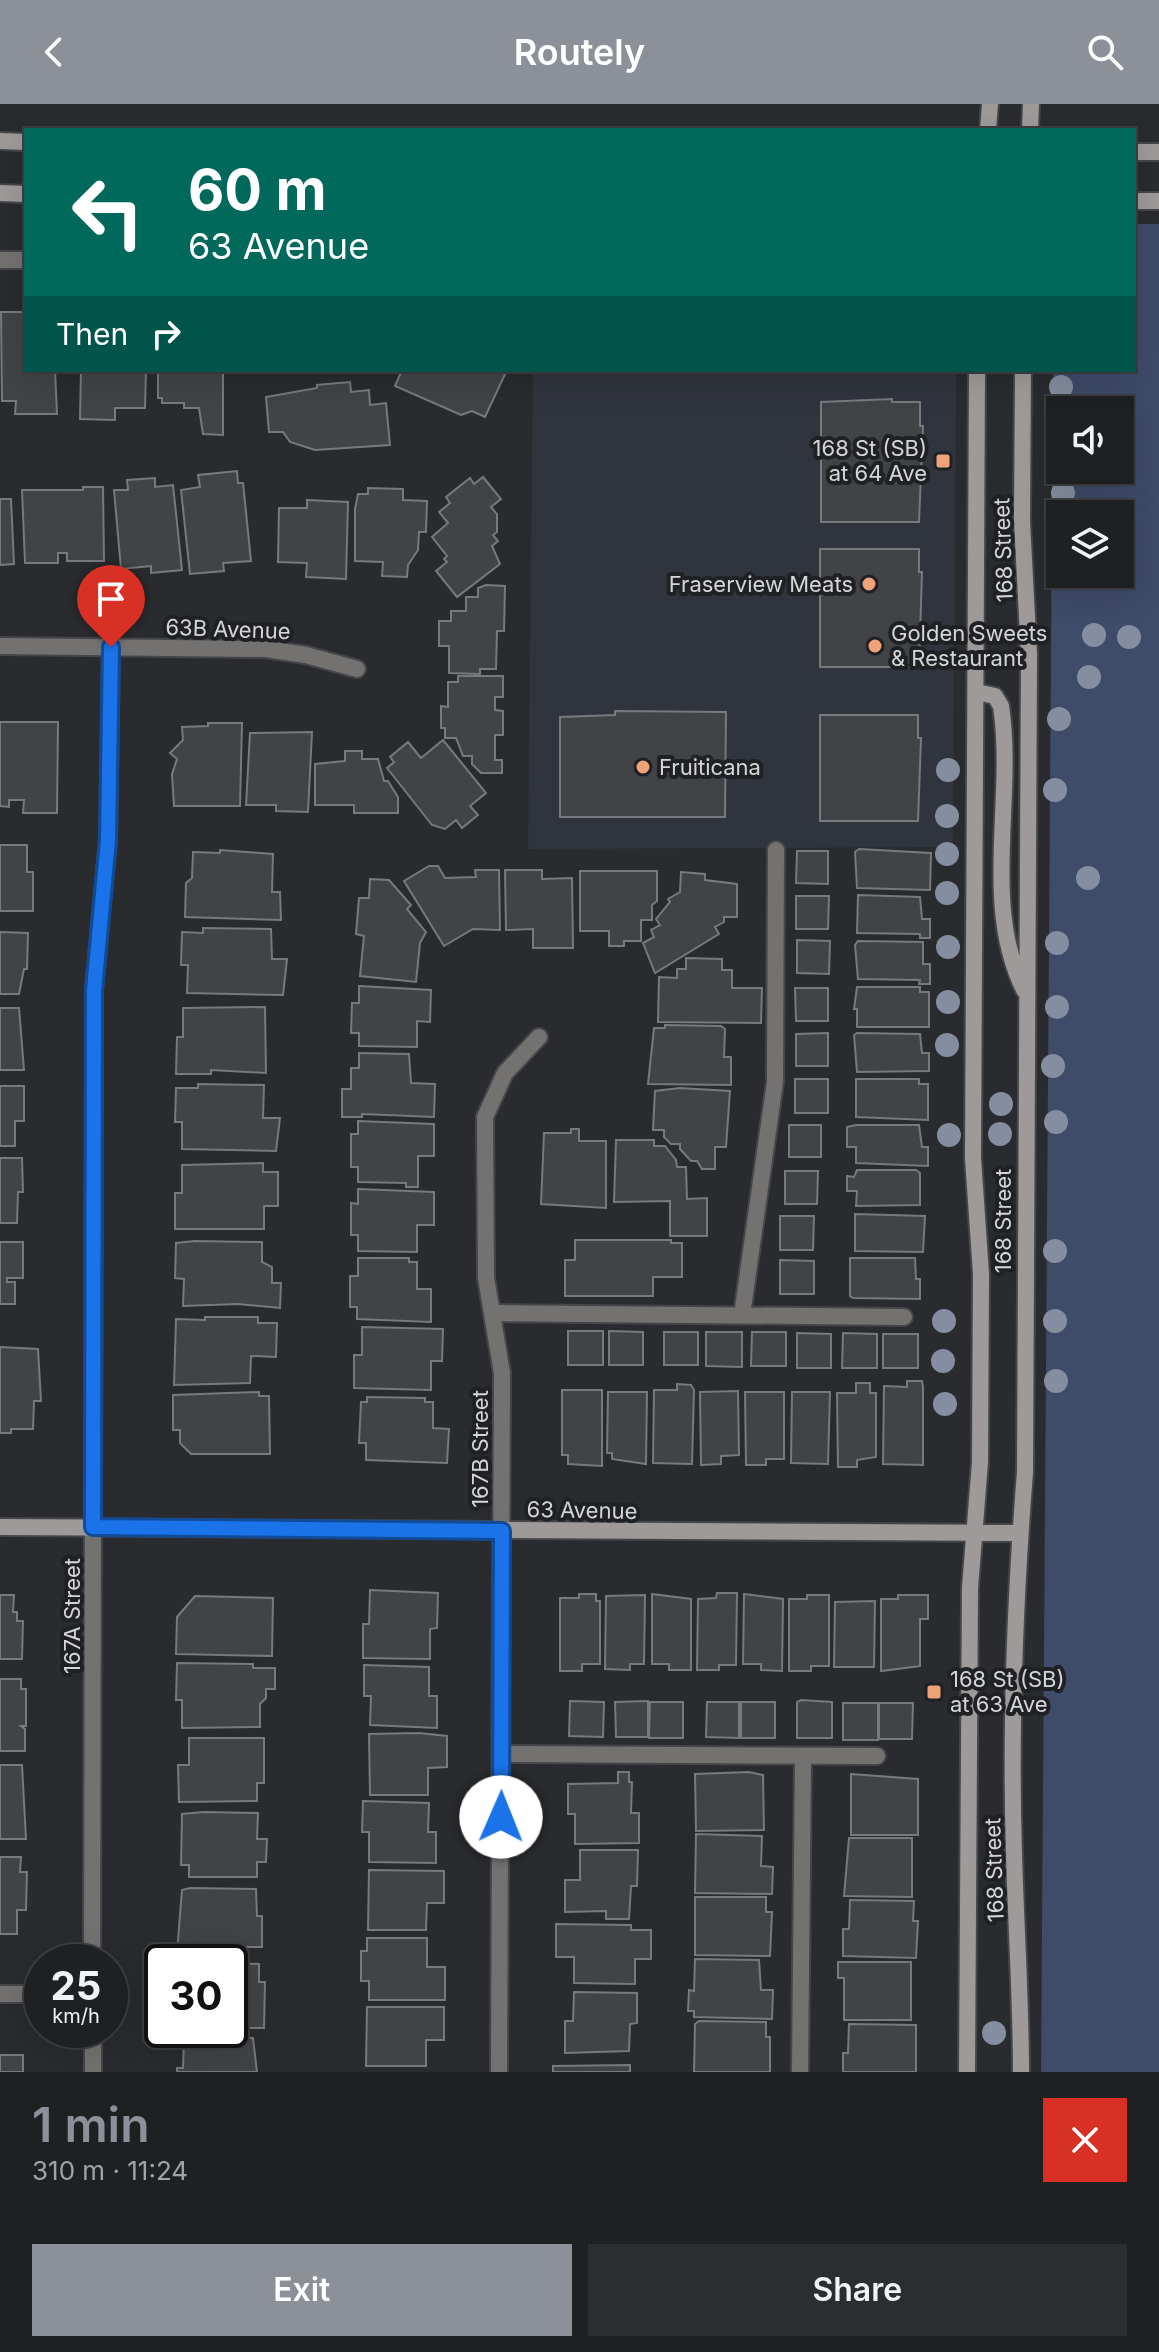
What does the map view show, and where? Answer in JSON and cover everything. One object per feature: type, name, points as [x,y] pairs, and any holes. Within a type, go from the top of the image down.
[{"type":"main road","points":[[988,128],[990,104]]},
{"type":"main road","points":[[1030,128],[1031,104]]},
{"type":"main road","points":[[0,141],[24,142]]},
{"type":"main road","points":[[1136,152],[1159,152]]},
{"type":"main road","points":[[0,193],[24,194]]},
{"type":"main road","points":[[1136,201],[1159,201]]},
{"type":"main road","name":"168 Street","points":[[967,2072],[970,1588],[980,1462],[981,1384],[981,1274],[973,1158],[977,372]]},
{"type":"main road","name":"168 Street","points":[[1021,2072],[1022,1988],[1014,1853],[1015,1603],[1025,1472],[1029,655],[1022,521],[1023,372]]},
{"type":"main road","points":[[977,692],[995,696],[1001,706],[1004,907],[1010,953],[1026,993]]},
{"type":"main road","name":"63 Avenue","points":[[0,1527],[1020,1533]]},
{"type":"street","points":[[0,260],[24,260]]},
{"type":"street","name":"63B Avenue","points":[[0,646],[266,649],[306,655],[357,669]]},
{"type":"street","name":"167A Street","points":[[92,1944],[94,990],[108,840],[111,647]]},
{"type":"street","points":[[742,1315],[775,1082],[776,850]]},
{"type":"street","name":"167B Street","points":[[499,2072],[502,1373],[486,1278],[485,1117],[505,1073],[539,1037]]},
{"type":"street","points":[[493,1313],[904,1317]]},
{"type":"street","points":[[501,1754],[877,1756]]},
{"type":"street","points":[[800,2072],[803,1757]]},
{"type":"street","points":[[0,1994],[24,1994]]},
{"type":"street","points":[[93,2048],[93,2072]]},
{"type":"shaded area","points":[[1136,224],[1159,224],[1159,2072],[1041,2072],[1051,588],[1134,588],[1134,500],[1052,500],[1052,484],[1134,484],[1134,396],[1053,396],[1053,372],[1136,372]]},
{"type":"shaded area","points":[[533,372],[956,372],[953,847],[528,849]]},
{"type":"building","points":[[1,312],[24,312],[24,372],[55,372],[57,414],[15,414],[16,401],[2,401]]},
{"type":"building","points":[[81,372],[146,372],[145,408],[115,408],[115,420],[80,419]]},
{"type":"building","points":[[158,372],[223,372],[223,435],[203,434],[199,408],[184,408],[184,403],[162,403],[162,398],[158,398]]},
{"type":"building","points":[[401,372],[506,372],[485,417],[472,411],[461,415],[395,386]]},
{"type":"building","points":[[350,382],[351,392],[369,390],[370,405],[386,403],[390,445],[315,450],[290,442],[283,432],[269,432],[266,397],[317,388],[317,385]]},
{"type":"building","points":[[892,399],[892,402],[920,402],[920,426],[923,426],[919,522],[821,522],[821,402]]},
{"type":"building","points":[[237,471],[238,483],[243,483],[251,561],[223,563],[224,571],[190,574],[181,490],[200,487],[198,475]]},
{"type":"building","points":[[483,477],[501,499],[491,507],[497,514],[497,532],[493,535],[498,541],[492,546],[500,564],[457,597],[436,571],[447,562],[444,559],[447,556],[432,537],[448,523],[439,512],[450,503],[446,497],[470,478],[474,484]]},
{"type":"building","points":[[155,478],[155,487],[173,485],[182,570],[151,573],[151,566],[121,569],[114,490],[128,490],[127,480]]},
{"type":"building","points":[[83,487],[103,487],[104,561],[67,561],[67,553],[58,553],[58,563],[25,563],[22,490],[83,490]]},
{"type":"building","points":[[368,488],[403,489],[403,500],[427,501],[426,532],[419,532],[418,550],[408,565],[407,577],[382,576],[383,562],[355,561],[355,509],[358,494],[368,494]]},
{"type":"building","points":[[0,499],[11,499],[14,564],[0,565]]},
{"type":"building","points":[[307,500],[348,502],[346,579],[306,577],[307,563],[278,562],[279,508],[307,508]]},
{"type":"building","points":[[820,549],[919,549],[919,572],[922,572],[919,667],[820,667]]},
{"type":"building","points":[[486,585],[505,586],[504,631],[497,631],[496,669],[480,669],[480,674],[449,673],[449,646],[439,646],[439,621],[451,621],[451,611],[466,611],[466,597],[478,597],[478,588]]},
{"type":"building","points":[[458,676],[503,676],[503,697],[495,697],[495,710],[503,711],[503,735],[495,735],[495,760],[502,760],[502,773],[481,773],[472,764],[472,756],[463,756],[456,738],[445,738],[445,728],[441,728],[441,706],[448,707],[448,682],[458,682]]},
{"type":"building","name":"Fruiticana","points":[[615,711],[726,712],[725,817],[560,817],[560,717],[615,715]]},
{"type":"building","points":[[820,715],[918,715],[918,738],[921,738],[918,821],[820,821]]},
{"type":"building","points":[[0,722],[58,722],[57,813],[23,813],[24,800],[9,800],[9,807],[0,806]]},
{"type":"building","points":[[208,723],[242,723],[240,806],[174,806],[172,774],[177,759],[170,753],[183,740],[182,727],[208,726]]},
{"type":"building","points":[[312,732],[308,812],[276,811],[276,805],[246,805],[250,733]]},
{"type":"building","points":[[443,740],[486,793],[470,806],[478,815],[462,828],[456,820],[445,829],[432,825],[387,768],[394,762],[390,757],[408,742],[421,758]]},
{"type":"building","points":[[345,751],[362,751],[362,759],[378,759],[384,781],[388,781],[398,797],[398,813],[354,813],[354,805],[315,805],[315,764],[345,761]]},
{"type":"building","points":[[0,845],[27,845],[27,872],[33,872],[33,911],[0,911]]},
{"type":"building","points":[[859,849],[931,853],[930,890],[857,888],[855,852]]},
{"type":"building","points":[[220,850],[273,854],[272,892],[280,892],[281,920],[185,917],[186,883],[192,878],[193,852],[220,853]]},
{"type":"building","points":[[797,851],[828,851],[828,884],[796,883]]},
{"type":"building","points":[[429,866],[438,866],[445,878],[476,877],[475,870],[499,870],[500,930],[473,929],[444,946],[404,881]]},
{"type":"building","points":[[505,870],[542,870],[542,879],[572,878],[573,948],[533,948],[533,929],[506,930]]},
{"type":"building","points":[[580,871],[657,871],[657,901],[652,905],[652,920],[641,920],[641,941],[624,941],[624,946],[609,946],[609,931],[580,931]]},
{"type":"building","points":[[681,872],[705,874],[705,880],[737,884],[737,917],[724,917],[724,922],[715,927],[719,934],[655,973],[643,943],[654,937],[651,930],[660,925],[656,919],[670,902],[668,899],[680,892]]},
{"type":"building","points":[[370,879],[389,880],[411,905],[407,909],[426,932],[420,943],[416,982],[360,976],[364,936],[356,934],[359,898],[369,898]]},
{"type":"building","points":[[858,895],[920,897],[922,919],[930,919],[930,938],[920,938],[920,934],[857,933]]},
{"type":"building","points":[[796,896],[829,896],[828,929],[796,929]]},
{"type":"building","points":[[203,928],[271,929],[272,959],[287,959],[283,995],[187,993],[188,965],[181,965],[182,932],[203,933]]},
{"type":"building","points":[[0,932],[28,933],[27,969],[24,969],[19,994],[0,994]]},
{"type":"building","points":[[797,940],[830,941],[829,974],[797,973]]},
{"type":"building","points":[[858,941],[923,942],[923,964],[930,964],[930,984],[919,984],[920,980],[858,979],[855,945]]},
{"type":"building","points":[[686,958],[722,959],[722,970],[732,970],[732,988],[762,988],[761,1023],[658,1022],[659,977],[677,978],[677,969],[686,969]]},
{"type":"building","points":[[359,986],[431,990],[430,1022],[417,1021],[417,1047],[359,1046],[359,1033],[351,1033],[352,1003],[359,1003]]},
{"type":"building","points":[[857,987],[920,987],[920,992],[929,992],[929,1027],[857,1027],[857,1009],[854,1009]]},
{"type":"building","points":[[795,988],[828,988],[828,1021],[796,1021]]},
{"type":"building","points":[[265,1007],[266,1073],[211,1070],[211,1074],[176,1074],[177,1037],[183,1037],[183,1008]]},
{"type":"building","points":[[0,1008],[19,1008],[24,1070],[0,1070]]},
{"type":"building","points":[[665,1025],[721,1026],[725,1029],[724,1057],[731,1057],[731,1085],[648,1084],[654,1028],[665,1028]]},
{"type":"building","points":[[828,1033],[828,1066],[796,1066],[796,1034]]},
{"type":"building","points":[[920,1034],[922,1053],[929,1053],[929,1071],[857,1072],[854,1035]]},
{"type":"building","points":[[359,1053],[409,1054],[411,1083],[435,1084],[434,1117],[362,1114],[362,1117],[342,1117],[342,1089],[351,1089],[351,1068],[359,1068]]},
{"type":"building","points":[[795,1079],[828,1079],[828,1113],[795,1113]]},
{"type":"building","points":[[856,1079],[919,1079],[919,1084],[928,1084],[928,1120],[856,1117]]},
{"type":"building","points":[[198,1084],[264,1085],[263,1118],[280,1118],[276,1151],[182,1149],[182,1122],[175,1122],[176,1088],[198,1088]]},
{"type":"building","points":[[0,1086],[24,1086],[24,1121],[15,1121],[15,1146],[0,1146]]},
{"type":"building","points":[[680,1088],[730,1091],[726,1147],[715,1147],[715,1169],[702,1169],[697,1161],[691,1161],[680,1149],[680,1144],[671,1144],[664,1137],[664,1130],[653,1130],[655,1091]]},
{"type":"building","points":[[358,1121],[434,1124],[434,1156],[418,1156],[418,1187],[406,1187],[406,1183],[358,1182],[358,1167],[351,1167],[351,1134],[358,1134]]},
{"type":"building","points":[[789,1125],[821,1125],[821,1157],[789,1157]]},
{"type":"building","points":[[919,1125],[922,1147],[928,1147],[928,1166],[856,1163],[856,1147],[847,1147],[847,1127]]},
{"type":"building","points":[[571,1129],[579,1129],[579,1141],[606,1141],[606,1208],[541,1204],[544,1133],[571,1133]]},
{"type":"building","points":[[616,1140],[654,1140],[654,1146],[665,1146],[676,1160],[677,1167],[686,1167],[687,1199],[707,1198],[707,1236],[670,1236],[670,1201],[614,1202]]},
{"type":"building","points":[[0,1158],[22,1158],[23,1192],[18,1192],[17,1223],[0,1223]]},
{"type":"building","points":[[263,1163],[263,1172],[278,1172],[278,1206],[264,1206],[264,1229],[175,1229],[175,1193],[182,1193],[182,1165]]},
{"type":"building","points":[[857,1170],[916,1170],[920,1173],[920,1205],[856,1206],[857,1191],[847,1191],[847,1176],[854,1177]]},
{"type":"building","points":[[785,1171],[818,1171],[817,1204],[785,1204]]},
{"type":"building","points":[[358,1189],[434,1192],[434,1225],[417,1225],[417,1252],[358,1251],[358,1235],[351,1235],[351,1203],[358,1204]]},
{"type":"building","points":[[855,1214],[925,1216],[923,1252],[855,1251]]},
{"type":"building","points":[[780,1216],[814,1216],[813,1250],[780,1250]]},
{"type":"building","points":[[575,1240],[671,1240],[671,1243],[682,1243],[682,1277],[653,1277],[653,1296],[565,1296],[565,1260],[575,1260]]},
{"type":"building","points":[[0,1242],[23,1242],[23,1278],[7,1278],[7,1282],[15,1282],[15,1304],[0,1304]]},
{"type":"building","points":[[262,1242],[262,1262],[272,1267],[272,1283],[281,1283],[280,1308],[238,1304],[183,1306],[184,1279],[175,1278],[176,1243]]},
{"type":"building","points":[[358,1258],[409,1258],[409,1262],[417,1262],[417,1289],[431,1289],[431,1322],[357,1319],[357,1307],[350,1307],[350,1276],[358,1276]]},
{"type":"building","points":[[850,1258],[915,1258],[916,1279],[920,1279],[920,1299],[853,1298],[850,1296]]},
{"type":"building","points":[[780,1260],[814,1261],[814,1294],[780,1294]]},
{"type":"building","points":[[205,1317],[258,1317],[258,1323],[277,1323],[276,1357],[251,1356],[250,1383],[174,1385],[176,1319],[205,1320]]},
{"type":"building","points":[[362,1327],[443,1329],[442,1361],[431,1361],[431,1390],[354,1388],[354,1355],[362,1355]]},
{"type":"building","points":[[568,1331],[603,1331],[603,1365],[568,1365]]},
{"type":"building","points":[[609,1331],[643,1332],[643,1365],[609,1365]]},
{"type":"building","points":[[664,1332],[698,1332],[698,1365],[664,1365]]},
{"type":"building","points":[[706,1332],[742,1332],[742,1367],[706,1366]]},
{"type":"building","points":[[752,1332],[786,1332],[786,1366],[751,1366]]},
{"type":"building","points":[[797,1333],[831,1334],[831,1368],[797,1368]]},
{"type":"building","points":[[843,1333],[877,1334],[877,1368],[842,1368]]},
{"type":"building","points":[[883,1334],[918,1334],[918,1368],[883,1368]]},
{"type":"building","points":[[0,1347],[38,1349],[41,1401],[34,1401],[33,1429],[11,1429],[11,1433],[0,1433]]},
{"type":"building","points":[[907,1381],[922,1381],[923,1465],[883,1464],[884,1386],[907,1387]]},
{"type":"building","points":[[856,1383],[870,1383],[870,1393],[876,1393],[876,1457],[857,1460],[857,1467],[838,1467],[837,1393],[856,1393]]},
{"type":"building","points":[[677,1384],[691,1385],[694,1390],[692,1464],[653,1463],[654,1390],[677,1390]]},
{"type":"building","points":[[562,1390],[602,1390],[602,1466],[568,1464],[568,1455],[562,1455]]},
{"type":"building","points":[[738,1391],[739,1455],[721,1456],[721,1464],[701,1465],[700,1392]]},
{"type":"building","points":[[259,1392],[259,1396],[269,1396],[270,1454],[191,1454],[180,1443],[180,1430],[173,1430],[173,1395]]},
{"type":"building","points":[[608,1392],[647,1392],[646,1464],[612,1459],[612,1453],[607,1453]]},
{"type":"building","points":[[745,1392],[784,1392],[784,1459],[766,1459],[766,1465],[746,1465]]},
{"type":"building","points":[[792,1392],[830,1392],[828,1464],[791,1463]]},
{"type":"building","points":[[367,1397],[425,1398],[425,1402],[433,1402],[433,1428],[449,1429],[447,1463],[366,1460],[366,1443],[359,1443],[361,1402],[367,1402]]},
{"type":"building","points":[[370,1590],[438,1593],[437,1628],[430,1629],[430,1659],[363,1658],[363,1624],[369,1624]]},
{"type":"building","points":[[717,1593],[737,1593],[736,1665],[719,1665],[719,1670],[697,1670],[698,1599],[716,1598]]},
{"type":"building","points":[[579,1594],[596,1594],[596,1601],[600,1601],[600,1664],[582,1664],[582,1671],[560,1671],[560,1598],[579,1598]]},
{"type":"building","points":[[652,1594],[691,1599],[691,1670],[669,1670],[669,1664],[652,1664]]},
{"type":"building","points":[[744,1594],[783,1599],[782,1671],[761,1670],[761,1664],[743,1664]]},
{"type":"building","points":[[0,1595],[14,1595],[13,1612],[17,1612],[17,1621],[23,1621],[22,1659],[0,1659]]},
{"type":"building","points":[[645,1595],[644,1664],[630,1664],[630,1670],[605,1669],[606,1596]]},
{"type":"building","points":[[807,1595],[829,1595],[829,1666],[811,1666],[811,1671],[789,1671],[789,1599],[807,1599]]},
{"type":"building","points":[[898,1595],[928,1595],[928,1619],[920,1619],[920,1666],[881,1671],[881,1599],[898,1599]]},
{"type":"building","points":[[195,1596],[273,1598],[272,1656],[176,1654],[177,1617]]},
{"type":"building","points":[[875,1601],[874,1667],[834,1667],[835,1602]]},
{"type":"building","points":[[177,1663],[253,1664],[253,1668],[275,1668],[275,1689],[266,1689],[266,1698],[260,1704],[260,1727],[182,1728],[182,1700],[176,1700]]},
{"type":"building","points":[[364,1665],[429,1667],[429,1696],[437,1696],[437,1728],[370,1725],[371,1696],[364,1696]]},
{"type":"building","points":[[0,1679],[21,1679],[21,1689],[26,1689],[26,1726],[21,1726],[25,1729],[25,1751],[0,1751]]},
{"type":"building","points":[[570,1701],[604,1702],[603,1737],[569,1736]]},
{"type":"building","points":[[648,1701],[648,1737],[616,1737],[615,1702]]},
{"type":"building","points":[[650,1702],[683,1702],[683,1738],[649,1738]]},
{"type":"building","points":[[707,1702],[739,1702],[739,1738],[706,1737]]},
{"type":"building","points":[[741,1702],[775,1702],[775,1738],[741,1738]]},
{"type":"building","points":[[797,1702],[832,1702],[832,1738],[797,1738]]},
{"type":"building","points":[[843,1703],[878,1703],[878,1740],[843,1740]]},
{"type":"building","points":[[879,1703],[913,1703],[912,1739],[879,1739]]},
{"type":"building","points":[[369,1734],[447,1736],[447,1767],[428,1768],[428,1795],[370,1795]]},
{"type":"building","points":[[189,1738],[264,1738],[264,1783],[257,1783],[257,1801],[179,1802],[178,1765],[189,1765]]},
{"type":"building","points":[[0,1765],[22,1765],[26,1839],[0,1839]]},
{"type":"building","points":[[618,1772],[629,1772],[629,1782],[632,1782],[631,1813],[639,1813],[639,1843],[575,1844],[575,1814],[568,1814],[568,1784],[618,1783]]},
{"type":"building","points":[[749,1772],[763,1775],[764,1830],[696,1831],[695,1774]]},
{"type":"building","points":[[851,1774],[918,1779],[918,1835],[851,1835]]},
{"type":"building","points":[[363,1801],[429,1803],[428,1832],[436,1832],[436,1863],[369,1862],[369,1832],[362,1832]]},
{"type":"building","points":[[258,1813],[257,1839],[267,1839],[266,1862],[257,1862],[257,1877],[189,1877],[189,1865],[181,1865],[182,1814]]},
{"type":"building","points":[[696,1834],[762,1836],[761,1866],[773,1867],[772,1894],[695,1893]]},
{"type":"building","points":[[849,1838],[912,1838],[912,1897],[844,1896]]},
{"type":"building","points":[[580,1850],[638,1850],[637,1886],[631,1886],[629,1919],[606,1919],[606,1911],[565,1912],[565,1880],[580,1880]]},
{"type":"building","points":[[0,1857],[21,1857],[20,1872],[27,1872],[26,1910],[17,1910],[17,1934],[0,1934]]},
{"type":"building","points":[[369,1870],[444,1871],[444,1903],[427,1903],[426,1930],[368,1930]]},
{"type":"building","points":[[256,1889],[257,1916],[262,1916],[262,1947],[248,1947],[248,1944],[178,1944],[182,1890]]},
{"type":"building","points":[[695,1897],[766,1897],[766,1912],[772,1912],[770,1956],[695,1955]]},
{"type":"building","points":[[850,1900],[914,1901],[913,1921],[918,1921],[916,1958],[843,1956],[843,1929],[849,1929]]},
{"type":"building","points":[[556,1924],[631,1925],[631,1930],[651,1930],[651,1959],[635,1959],[635,1984],[574,1983],[574,1957],[556,1957]]},
{"type":"building","points":[[367,1938],[427,1938],[427,1967],[445,1967],[445,2000],[369,2000],[369,1981],[361,1981],[361,1951],[367,1951]]},
{"type":"building","points":[[695,1959],[759,1960],[761,1990],[773,1990],[772,2019],[694,2017],[694,2011],[688,2011],[689,1990],[694,1991]]},
{"type":"building","points":[[838,1962],[911,1962],[911,2020],[844,2020],[844,1978],[838,1978]]},
{"type":"building","points":[[248,1964],[259,1964],[259,1982],[265,1982],[264,2028],[248,2028]]},
{"type":"building","points":[[574,1992],[637,1993],[637,2023],[630,2024],[629,2051],[565,2053],[565,2021],[573,2021]]},
{"type":"building","points":[[367,2007],[444,2007],[444,2040],[426,2040],[426,2066],[366,2066]]},
{"type":"building","points":[[699,2021],[766,2022],[766,2037],[770,2037],[770,2072],[694,2072],[695,2024]]},
{"type":"building","points":[[849,2024],[916,2025],[916,2072],[843,2072],[843,2053],[848,2053]]},
{"type":"building","points":[[248,2038],[253,2038],[257,2072],[177,2072],[177,2068],[183,2068],[184,2048],[248,2048]]},
{"type":"building","points":[[0,2055],[23,2055],[23,2072],[0,2072]]},
{"type":"building","points":[[630,2065],[630,2072],[553,2072],[553,2066]]},
{"type":"place","name":"168 St (SB) at 64 Ave","points":[[943,461]]},
{"type":"place","name":"Fraserview Meats","points":[[869,584]]},
{"type":"place","name":"Golden Sweets & Restaurant","points":[[875,646]]},
{"type":"place","name":"Fruiticana","points":[[643,767]]},
{"type":"place","name":"168 St (SB) at 63 Ave","points":[[934,1692]]},
{"type":"route","points":[[111,647],[108,840],[94,990],[93,1527],[502,1531],[501,1817]]}]
